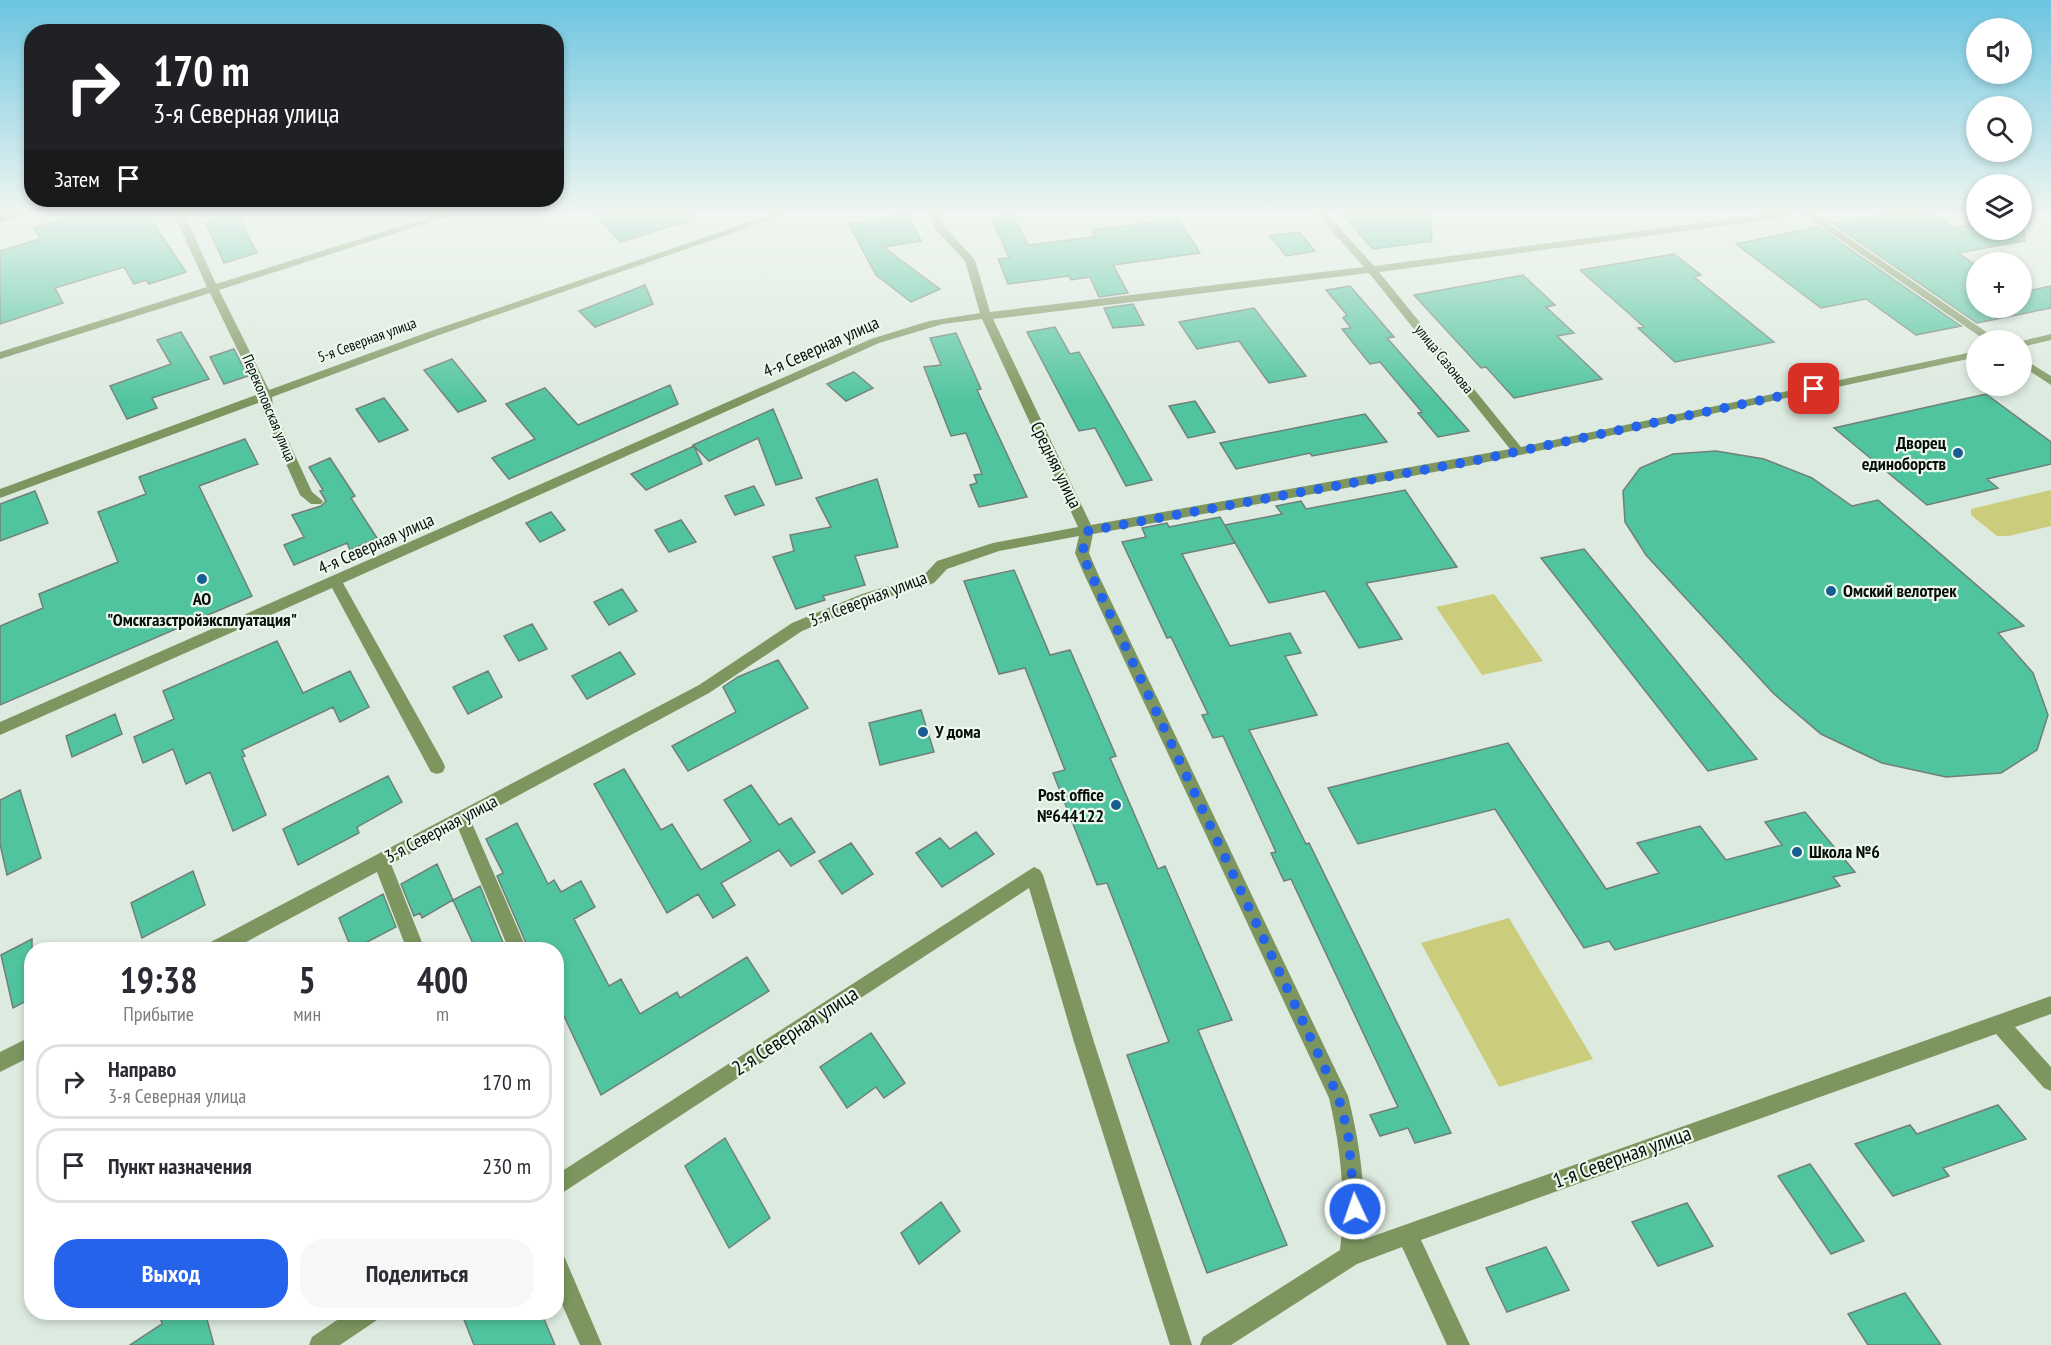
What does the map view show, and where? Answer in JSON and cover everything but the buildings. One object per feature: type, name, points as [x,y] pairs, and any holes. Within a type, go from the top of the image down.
[{"type":"street","name":"Перекоповская улица","points":[[208,277],[266,395],[267,408],[307,495],[316,501]]},
{"type":"street","points":[[0,356],[252,277]]},
{"type":"street","name":"5-я Северная улица","points":[[0,494],[435,333],[599,277]]},
{"type":"street","name":"Средняя улица","points":[[975,277],[986,316],[1088,531],[1082,553],[1091,574],[1338,1096],[1348,1133],[1353,1169],[1355,1209],[1350,1256]]},
{"type":"street","name":"4-я Северная улица","points":[[0,729],[336,582],[875,341],[961,316],[986,316],[1315,277]]},
{"type":"street","name":"улица Сазонова","points":[[1377,277],[1518,451]]},
{"type":"street","points":[[1900,277],[1977,330]]},
{"type":"street","points":[[2032,342],[2051,337]]},
{"type":"street","name":"3-я Северная улица","points":[[228,942],[704,689],[797,627],[867,598],[929,579],[942,565],[998,546],[1518,451],[1966,356]]},
{"type":"street","points":[[2032,368],[2051,381]]},
{"type":"street","points":[[336,582],[436,767]]},
{"type":"street","points":[[462,818],[515,942]]},
{"type":"street","points":[[381,861],[413,942]]},
{"type":"street","name":"2-я Северная улица","points":[[564,1182],[1034,875],[1084,1042],[1181,1345]]},
{"type":"street","name":"1-я Северная улица","points":[[1211,1345],[1350,1256],[2051,1005]]},
{"type":"street","points":[[1999,1023],[2051,1081]]},
{"type":"street","points":[[0,1062],[24,1050]]},
{"type":"street","points":[[1407,1234],[1459,1345]]},
{"type":"street","points":[[564,1283],[591,1345]]},
{"type":"street","points":[[320,1345],[357,1320]]},
{"type":"shaded area","points":[[2051,490],[2051,526],[2009,536],[1997,536],[1971,515],[1971,509]]},
{"type":"shaded area","points":[[1494,594],[1543,661],[1482,675],[1436,607]]},
{"type":"shaded area","points":[[1509,918],[1593,1059],[1499,1087],[1421,943]]},
{"type":"place","name":"Дворец единоборств","points":[[1958,453]]},
{"type":"place","name":"АО \"Омскгазстройэксплуатация\"","points":[[202,579]]},
{"type":"place","name":"Омский велотрек","points":[[1831,591]]},
{"type":"place","name":"У дома","points":[[923,732]]},
{"type":"place","name":"Post office №644122","points":[[1116,805]]},
{"type":"place","name":"Школа №6","points":[[1797,852]]},
{"type":"route","points":[[1355,1209],[1348,1133],[1338,1096],[1091,574],[1082,553],[1088,531],[1473,461],[1814,389]]}]
